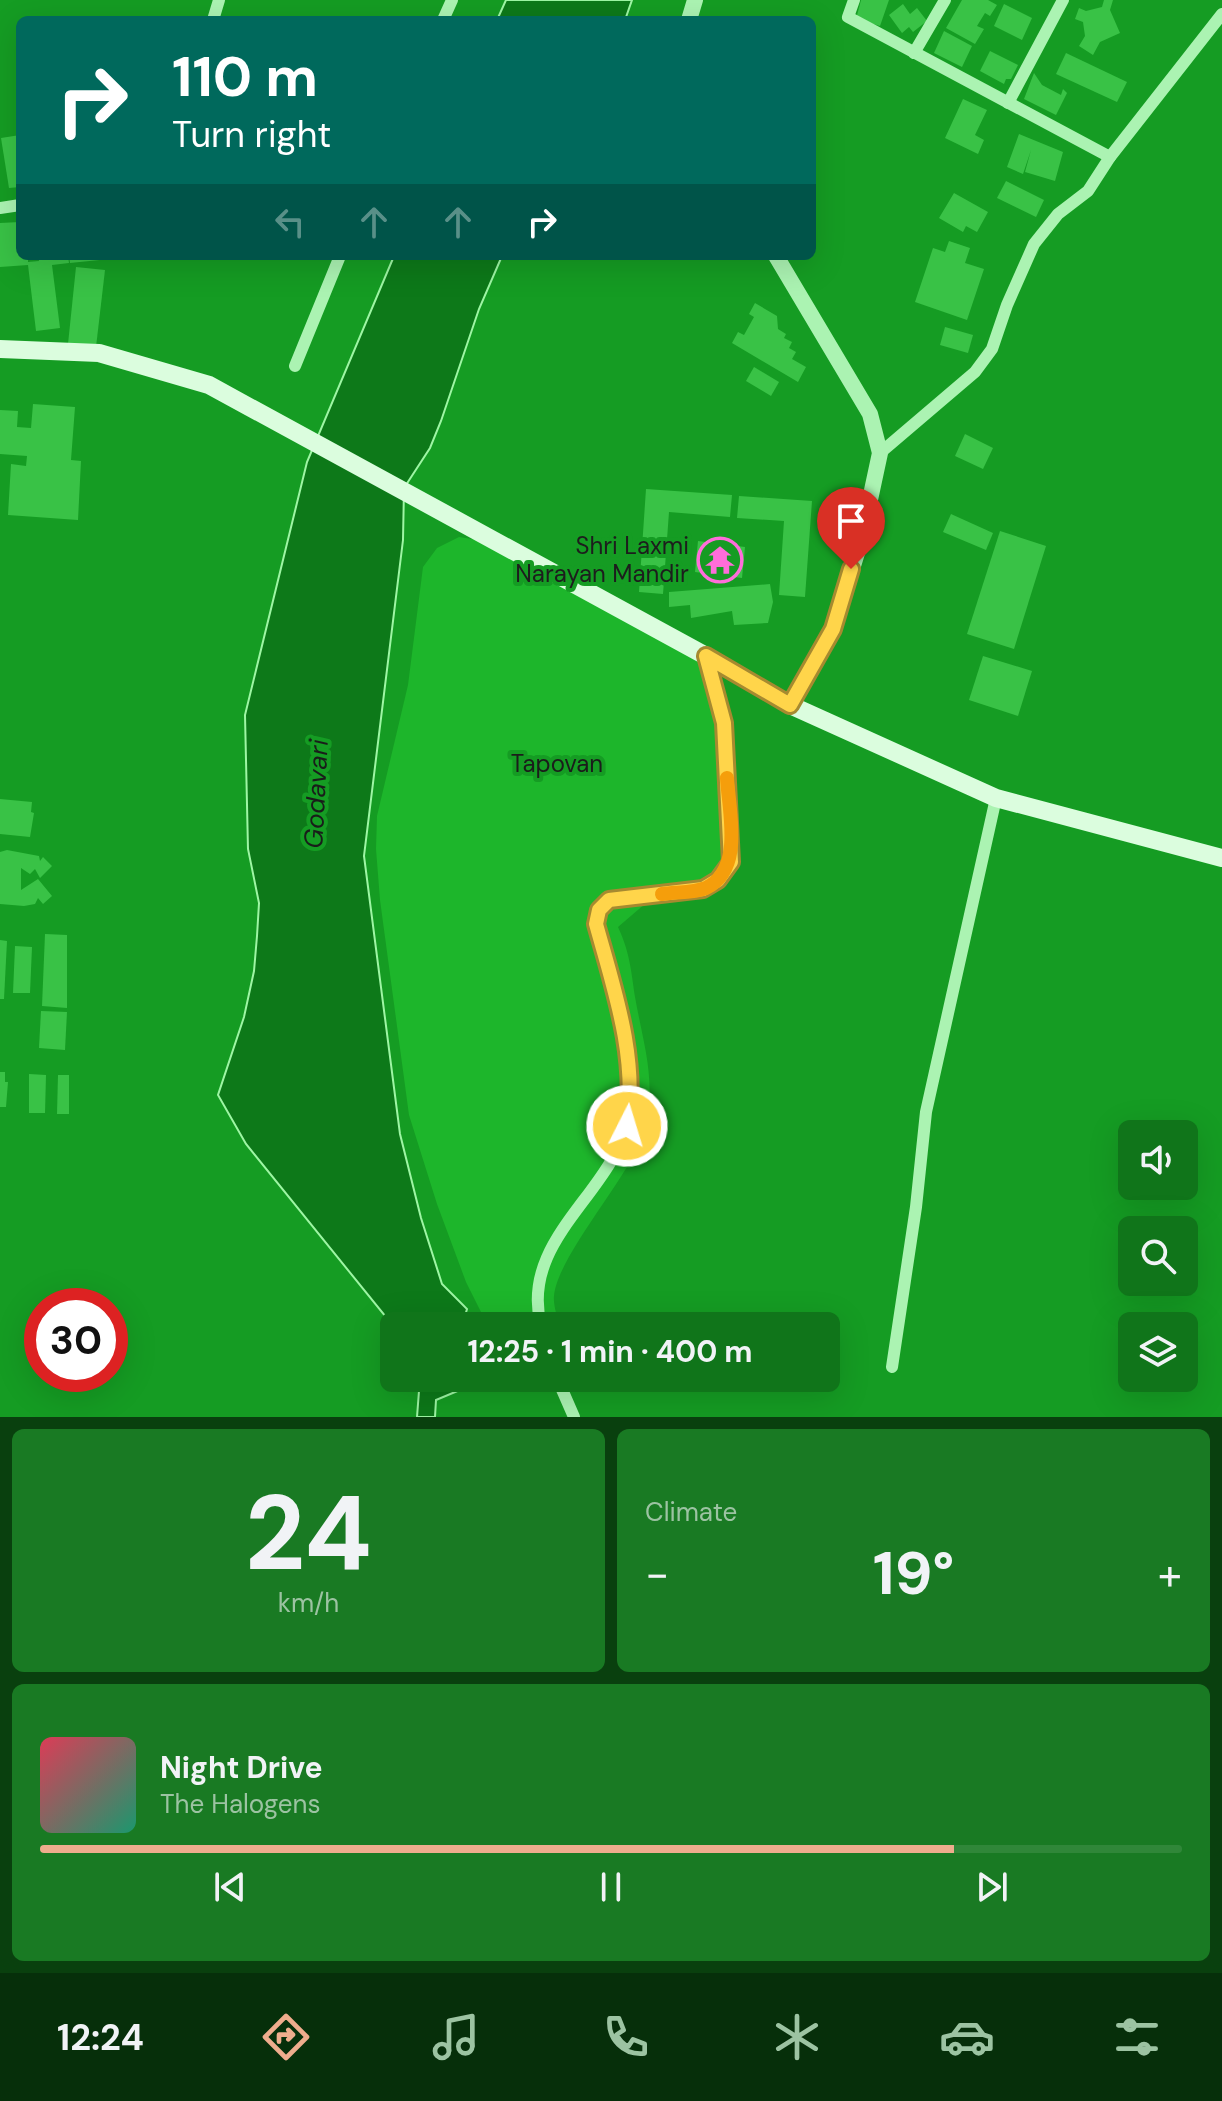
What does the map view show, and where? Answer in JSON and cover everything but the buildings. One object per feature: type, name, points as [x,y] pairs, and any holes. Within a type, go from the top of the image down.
[{"type":"main road","points":[[0,349],[99,353],[209,385],[790,705],[996,798],[1222,858]]},
{"type":"street","points":[[854,0],[848,17],[1110,157]]},
{"type":"street","points":[[914,53],[945,0]]},
{"type":"street","points":[[1008,103],[1063,0]]},
{"type":"street","points":[[880,453],[903,437],[926,411],[975,372],[992,349],[1007,305],[1034,244],[1058,214],[1088,191],[1110,157],[1222,14]]},
{"type":"street","points":[[295,366],[338,260]]},
{"type":"street","points":[[778,260],[870,414],[880,453],[862,537],[833,629],[790,705]]},
{"type":"street","points":[[540,1312],[538,1286],[545,1256],[560,1230],[610,1166],[627,1126],[631,1098],[626,1041],[596,924],[599,910],[609,900],[703,889],[718,880],[731,862],[724,723],[706,656]]},
{"type":"street","points":[[892,1367],[916,1207],[926,1112],[996,798]]},
{"type":"street","points":[[563,1392],[574,1417]]},
{"type":"green space","name":"Tapovan","points":[[459,537],[485,541],[694,652],[710,682],[734,805],[738,855],[731,875],[721,884],[660,891],[618,927],[630,962],[646,1052],[649,1105],[640,1142],[632,1158],[558,1280],[554,1296],[556,1312],[481,1312],[466,1282],[437,1204],[409,1115],[380,900],[377,816],[408,685],[423,567],[437,548]]},
{"type":"water","points":[[506,0],[632,0],[626,16],[499,16]]},
{"type":"water","name":"Godavari","points":[[392,260],[500,260],[479,309],[430,448],[404,488],[403,540],[364,856],[400,1134],[421,1218],[442,1284],[467,1309],[466,1312],[382,1312],[246,1144],[218,1095],[244,1017],[254,971],[257,936],[259,903],[248,849],[245,715],[307,462]]},
{"type":"water","points":[[419,1392],[455,1392],[436,1400],[435,1417],[417,1417]]},
{"type":"slow traffic","points":[[662,894],[703,889],[718,880],[731,862],[727,778]]},
{"type":"place","name":"Shri Laxmi Narayan Mandir","points":[[720,560]]},
{"type":"route","points":[[627,1126],[631,1098],[626,1041],[596,924],[599,910],[609,900],[703,889],[718,880],[731,862],[729,805],[724,723],[706,656],[790,705],[833,629],[851,569]]}]
